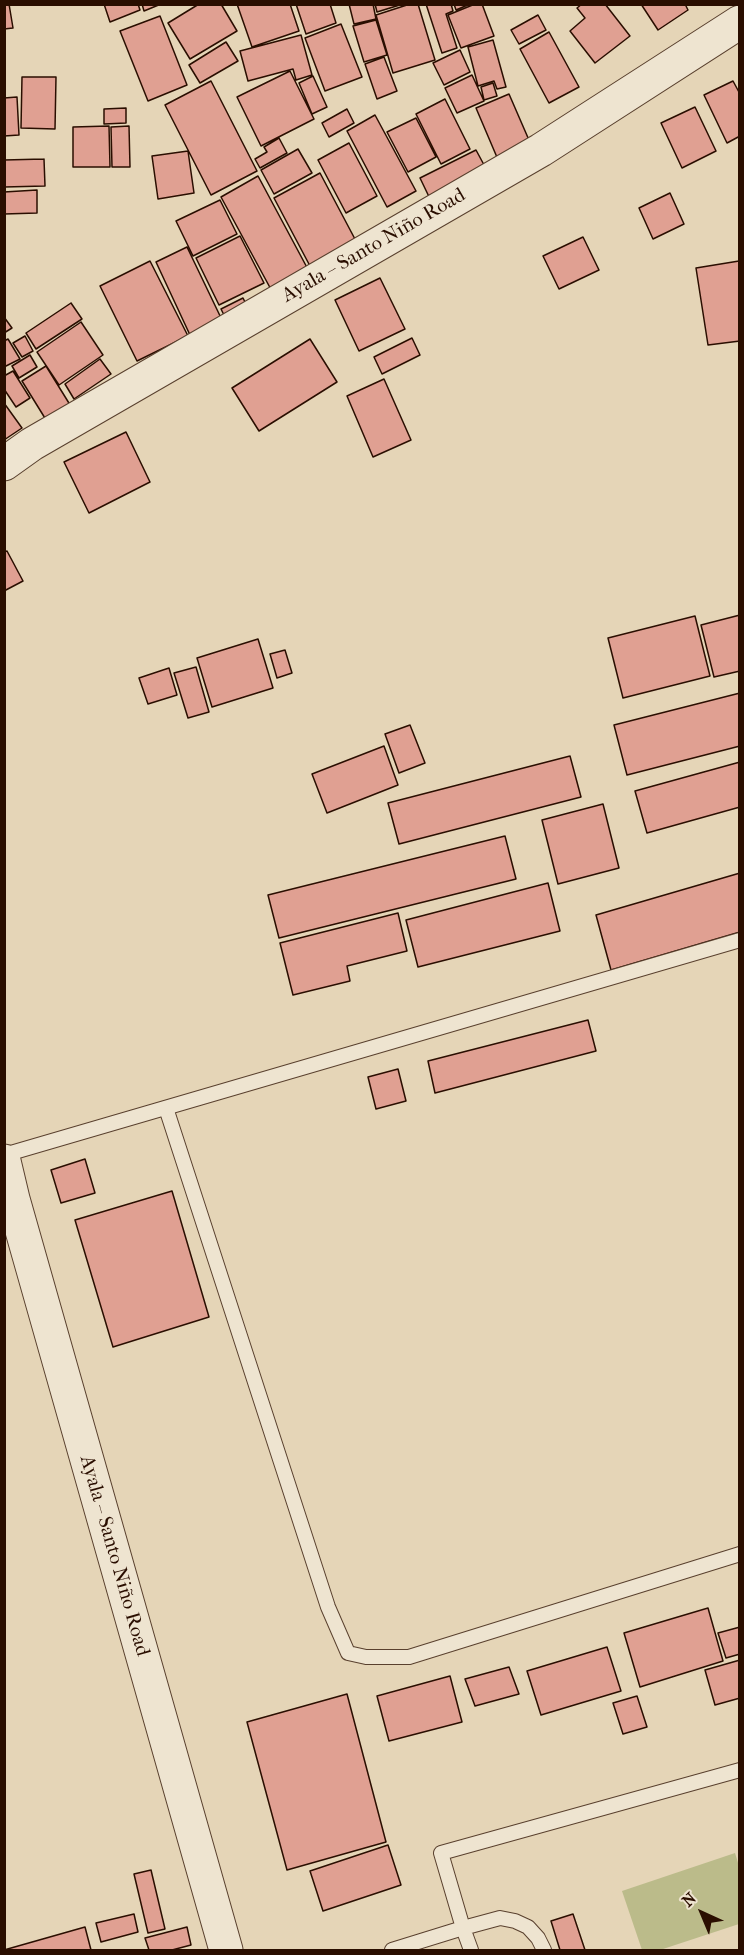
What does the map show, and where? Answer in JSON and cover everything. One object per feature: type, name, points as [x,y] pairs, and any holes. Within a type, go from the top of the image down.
[{"type":"street","name":"Ayala – Santo Niño Road","points":[[4,464],[32,444],[541,150],[740,22]]},
{"type":"street","name":"Ayala – Santo Niño Road","points":[[4,1161],[9,1200],[226,1950]]},
{"type":"lane","points":[[4,1155],[740,940]]},
{"type":"lane","points":[[166,1108],[328,1607],[348,1653],[366,1657],[409,1657],[740,1554]]},
{"type":"lane","points":[[471,1950],[441,1853],[740,1770]]},
{"type":"lane","points":[[392,1950],[500,1918],[528,1927],[538,1938],[544,1950]]},
{"type":"green space","points":[[735,1853],[739,1866],[739,1924],[660,1950],[642,1950],[622,1891]]},
{"type":"building","points":[[4,4],[9,4],[13,28],[4,29]]},
{"type":"building","points":[[104,4],[138,4],[140,10],[110,22]]},
{"type":"building","points":[[142,4],[161,4],[144,11]]},
{"type":"building","points":[[199,4],[221,4],[237,31],[190,59],[168,23]]},
{"type":"building","points":[[237,4],[290,4],[299,31],[252,47]]},
{"type":"building","points":[[296,4],[330,4],[336,23],[306,34]]},
{"type":"building","points":[[349,4],[373,4],[376,19],[354,24]]},
{"type":"building","points":[[375,4],[403,4],[377,12]]},
{"type":"building","points":[[410,4],[418,4],[435,60],[393,73],[376,15]]},
{"type":"building","points":[[426,4],[451,4],[453,11],[446,14],[457,48],[442,53]]},
{"type":"building","points":[[454,4],[470,4],[456,10]]},
{"type":"building","points":[[475,4],[482,4],[494,36],[461,48],[448,15]]},
{"type":"building","points":[[582,4],[605,4],[630,36],[595,63],[570,31],[585,18],[577,8]]},
{"type":"building","points":[[641,4],[685,4],[688,10],[658,30]]},
{"type":"building","points":[[538,15],[546,30],[519,44],[511,30]]},
{"type":"building","points":[[160,16],[187,85],[148,101],[120,31]]},
{"type":"building","points":[[376,20],[387,55],[364,62],[353,26]]},
{"type":"building","points":[[341,24],[362,77],[325,91],[305,38]]},
{"type":"building","points":[[549,32],[579,87],[549,103],[520,49]]},
{"type":"building","points":[[301,35],[312,75],[296,80],[293,69],[248,81],[240,51]]},
{"type":"building","points":[[493,40],[506,87],[497,89],[494,81],[478,86],[468,47]]},
{"type":"building","points":[[226,42],[238,61],[200,83],[189,65]]},
{"type":"building","points":[[460,50],[470,72],[444,85],[433,63]]},
{"type":"building","points":[[384,57],[397,91],[377,99],[365,64]]},
{"type":"building","points":[[290,71],[314,119],[261,146],[237,97]]},
{"type":"building","points":[[472,75],[484,101],[457,113],[445,88]]},
{"type":"building","points":[[313,76],[327,107],[312,114],[299,83]]},
{"type":"building","points":[[22,77],[56,77],[55,129],[21,128]]},
{"type":"building","points":[[211,81],[257,171],[211,195],[165,105]]},
{"type":"building","points":[[733,81],[740,94],[740,136],[727,143],[704,95]]},
{"type":"building","points":[[493,83],[497,96],[484,100],[481,87]]},
{"type":"building","points":[[509,94],[532,147],[499,162],[476,108]]},
{"type":"building","points":[[17,97],[19,135],[4,136],[4,98]]},
{"type":"building","points":[[445,99],[470,149],[441,164],[416,114]]},
{"type":"building","points":[[695,107],[716,151],[682,168],[661,123]]},
{"type":"building","points":[[126,108],[126,123],[104,124],[104,109]]},
{"type":"building","points":[[347,109],[354,123],[329,137],[322,123]]},
{"type":"building","points":[[375,115],[416,191],[387,207],[347,131]]},
{"type":"building","points":[[416,118],[436,157],[408,172],[387,132]]},
{"type":"building","points":[[109,126],[110,167],[73,167],[73,127]]},
{"type":"building","points":[[129,126],[130,167],[112,167],[111,127]]},
{"type":"building","points":[[279,138],[287,153],[260,168],[255,159],[267,152],[264,147]]},
{"type":"building","points":[[349,143],[377,196],[346,213],[318,160]]},
{"type":"building","points":[[298,149],[312,173],[274,194],[261,170]]},
{"type":"building","points":[[476,150],[490,176],[433,205],[420,178]]},
{"type":"building","points":[[188,151],[194,193],[158,199],[152,156]]},
{"type":"building","points":[[44,159],[45,186],[4,187],[4,160]]},
{"type":"building","points":[[320,173],[356,241],[310,266],[274,198]]},
{"type":"building","points":[[258,176],[311,275],[274,295],[221,197]]},
{"type":"building","points":[[37,190],[37,213],[4,214],[4,192]]},
{"type":"building","points":[[670,193],[684,224],[653,239],[639,208]]},
{"type":"building","points":[[220,200],[237,234],[193,256],[176,221]]},
{"type":"building","points":[[240,236],[264,283],[219,305],[196,258]]},
{"type":"building","points":[[583,237],[599,270],[559,289],[543,256]]},
{"type":"building","points":[[187,247],[222,320],[190,335],[156,262]]},
{"type":"building","points":[[150,261],[188,336],[137,361],[100,286]]},
{"type":"building","points":[[739,261],[740,341],[708,345],[696,268]]},
{"type":"building","points":[[380,278],[405,329],[359,351],[335,300]]},
{"type":"building","points":[[243,298],[250,312],[228,323],[221,309]]},
{"type":"building","points":[[71,303],[82,319],[36,349],[26,333]]},
{"type":"building","points":[[4,317],[12,328],[4,333]]},
{"type":"building","points":[[81,322],[103,355],[59,385],[37,352]]},
{"type":"building","points":[[25,336],[33,351],[22,357],[13,343]]},
{"type":"building","points":[[412,338],[420,355],[382,374],[374,357]]},
{"type":"building","points":[[8,339],[20,359],[4,367],[4,341]]},
{"type":"building","points":[[310,339],[337,382],[259,431],[232,388]]},
{"type":"building","points":[[30,355],[37,367],[19,378],[12,366]]},
{"type":"building","points":[[100,359],[111,374],[74,399],[65,384]]},
{"type":"building","points":[[46,366],[72,408],[48,423],[22,381]]},
{"type":"building","points":[[13,371],[30,398],[16,407],[4,389],[4,376]]},
{"type":"building","points":[[384,379],[411,440],[373,457],[347,396]]},
{"type":"building","points":[[4,403],[22,428],[4,440]]},
{"type":"building","points":[[126,432],[150,482],[89,513],[64,462]]},
{"type":"building","points":[[7,551],[23,581],[4,591],[4,552]]},
{"type":"building","points":[[740,615],[740,671],[714,677],[701,625]]},
{"type":"building","points":[[695,616],[710,676],[623,698],[608,638]]},
{"type":"building","points":[[258,639],[273,688],[212,707],[197,658]]},
{"type":"building","points":[[285,650],[292,673],[277,678],[270,654]]},
{"type":"building","points":[[196,667],[209,712],[188,718],[174,673]]},
{"type":"building","points":[[169,668],[177,695],[148,704],[139,678]]},
{"type":"building","points":[[740,693],[740,746],[627,775],[614,725]]},
{"type":"building","points":[[410,725],[425,763],[399,773],[385,734]]},
{"type":"building","points":[[384,746],[398,785],[327,813],[312,774]]},
{"type":"building","points":[[570,756],[581,797],[399,844],[388,803]]},
{"type":"building","points":[[740,762],[740,807],[647,833],[635,791]]},
{"type":"building","points":[[603,804],[619,868],[558,884],[542,820]]},
{"type":"building","points":[[505,836],[516,879],[279,938],[268,895]]},
{"type":"building","points":[[740,873],[740,932],[611,970],[596,915]]},
{"type":"building","points":[[548,883],[560,931],[418,967],[406,920]]},
{"type":"building","points":[[398,913],[407,951],[347,966],[350,981],[293,995],[280,943]]},
{"type":"building","points":[[588,1020],[596,1051],[435,1093],[428,1061]]},
{"type":"building","points":[[398,1069],[406,1101],[376,1109],[368,1077]]},
{"type":"building","points":[[85,1159],[95,1193],[61,1203],[51,1170]]},
{"type":"building","points":[[172,1191],[209,1317],[113,1347],[75,1220]]},
{"type":"building","points":[[708,1608],[723,1661],[640,1687],[624,1633]]},
{"type":"building","points":[[740,1627],[740,1654],[726,1658],[718,1633]]},
{"type":"building","points":[[607,1647],[621,1691],[541,1715],[527,1671]]},
{"type":"building","points":[[740,1660],[740,1698],[715,1705],[705,1670]]},
{"type":"building","points":[[509,1667],[519,1694],[475,1706],[465,1679]]},
{"type":"building","points":[[450,1676],[462,1722],[389,1741],[377,1696]]},
{"type":"building","points":[[347,1694],[386,1842],[287,1870],[247,1722]]},
{"type":"building","points":[[637,1696],[647,1727],[623,1734],[613,1703]]},
{"type":"building","points":[[388,1845],[401,1885],[323,1911],[310,1871]]},
{"type":"building","points":[[151,1870],[165,1929],[148,1933],[134,1874]]},
{"type":"building","points":[[134,1914],[138,1932],[101,1942],[96,1923]]},
{"type":"building","points":[[573,1914],[585,1950],[560,1950],[551,1921]]},
{"type":"building","points":[[85,1927],[91,1950],[4,1950]]},
{"type":"building","points":[[187,1927],[191,1945],[172,1950],[149,1950],[145,1938]]}]
